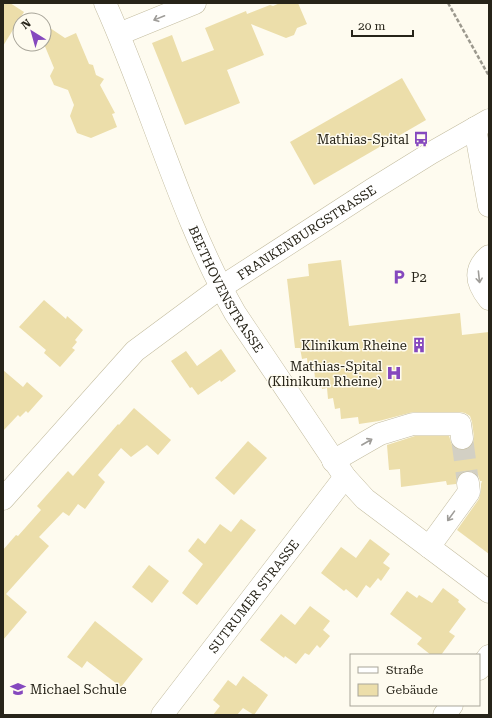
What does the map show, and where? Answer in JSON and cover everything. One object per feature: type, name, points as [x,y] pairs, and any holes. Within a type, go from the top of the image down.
[{"type":"street","name":"BEETHOVENSTRASSE","points":[[105,3],[119,34],[187,210],[220,288],[234,313],[339,469],[366,499],[489,592]]},
{"type":"street","points":[[119,34],[195,3]]},
{"type":"street","points":[[482,124],[489,206]]},
{"type":"street","name":"FRANKENBURGSTRASSE","points":[[3,498],[135,352],[220,288],[386,181],[482,124]]},
{"type":"street","points":[[489,256],[482,262],[478,270],[482,291],[489,299]]},
{"type":"street","points":[[339,469],[380,434],[413,424],[460,424],[462,438]]},
{"type":"street","name":"SUTRUMER STRASSE","points":[[162,715],[339,469]]},
{"type":"street","points":[[429,547],[469,492],[468,483]]},
{"type":"street","points":[[480,668],[489,656]]},
{"type":"street","points":[[444,715],[451,706]]},
{"type":"path","points":[[448,3],[489,76]]},
{"type":"building","points":[[3,3],[10,3],[24,12],[12,12],[12,31],[3,46]]},
{"type":"building","points":[[280,3],[298,3],[307,24],[297,28],[294,35],[286,38],[251,24],[264,55],[227,70],[240,103],[185,125],[152,43],[172,35],[182,62],[214,50],[205,28],[246,11],[247,14],[270,5],[273,6]]},
{"type":"building","points":[[52,29],[65,38],[76,33],[89,64],[93,65],[96,75],[104,79],[100,85],[115,113],[112,114],[117,127],[91,138],[77,133],[70,116],[74,105],[68,90],[54,85],[50,76],[54,68],[47,52],[52,52]]},
{"type":"building","points":[[402,78],[426,120],[314,185],[290,142]]},
{"type":"building","points":[[341,260],[349,326],[460,313],[462,335],[489,332],[489,554],[457,530],[479,499],[482,481],[480,481],[478,475],[473,471],[466,471],[460,473],[456,484],[447,485],[446,481],[401,487],[400,469],[389,470],[387,445],[415,436],[449,436],[452,445],[457,449],[463,450],[469,448],[473,443],[474,437],[470,416],[460,412],[413,412],[379,421],[359,424],[358,417],[341,419],[340,408],[335,409],[333,398],[328,399],[327,388],[322,389],[320,378],[315,379],[314,368],[308,369],[307,358],[302,359],[300,348],[295,348],[287,279],[309,276],[308,264]]},
{"type":"building","points":[[44,300],[66,319],[67,316],[83,330],[75,340],[77,342],[72,348],[75,350],[60,367],[44,353],[46,350],[19,327]]},
{"type":"building","points":[[221,349],[236,371],[221,382],[220,380],[198,395],[192,387],[190,388],[171,361],[186,351],[197,366]]},
{"type":"building","points":[[3,370],[23,387],[27,382],[43,396],[28,413],[26,411],[20,417],[18,415],[3,431]]},
{"type":"building","points":[[134,408],[171,440],[158,455],[147,445],[131,457],[121,448],[98,475],[105,482],[85,509],[78,504],[69,516],[63,512],[39,537],[49,546],[6,594],[27,612],[3,640],[3,550],[16,535],[18,536],[41,510],[37,506],[68,471],[73,476],[118,424],[119,425]]},
{"type":"building","points":[[248,441],[267,458],[234,495],[215,478]]},
{"type":"building","points":[[241,519],[256,530],[197,605],[182,593],[203,564],[188,551],[198,538],[205,544],[220,524],[231,532]]},
{"type":"building","points":[[370,539],[390,554],[383,563],[390,568],[381,581],[378,578],[370,588],[366,585],[357,598],[346,589],[344,591],[321,573],[341,547],[356,558]]},
{"type":"building","points":[[149,565],[169,581],[152,603],[132,587]]},
{"type":"building","points":[[443,588],[459,600],[458,602],[466,609],[449,632],[455,636],[442,654],[430,654],[417,644],[422,638],[390,614],[407,591],[417,598],[419,595],[432,603]]},
{"type":"building","points":[[310,606],[330,621],[323,630],[330,636],[320,648],[317,645],[309,655],[305,653],[296,664],[285,656],[284,658],[260,640],[281,614],[295,625]]},
{"type":"building","points":[[95,621],[143,659],[121,687],[87,661],[82,668],[67,657]]},
{"type":"building","points":[[243,676],[268,695],[254,715],[243,708],[237,715],[213,715],[220,706],[213,700],[228,680],[236,686]]},
{"type":"tunnel","points":[[462,438],[468,483]]},
{"type":"place","name":"Mathias-Spital","points":[[421,139]]},
{"type":"place","name":"P2","points":[[399,277]]},
{"type":"place","name":"Klinikum Rheine","points":[[419,345]]},
{"type":"place","name":"Mathias-Spital (Klinikum Rheine)","points":[[394,373]]},
{"type":"place","name":"Michael Schule","points":[[18,689]]}]
